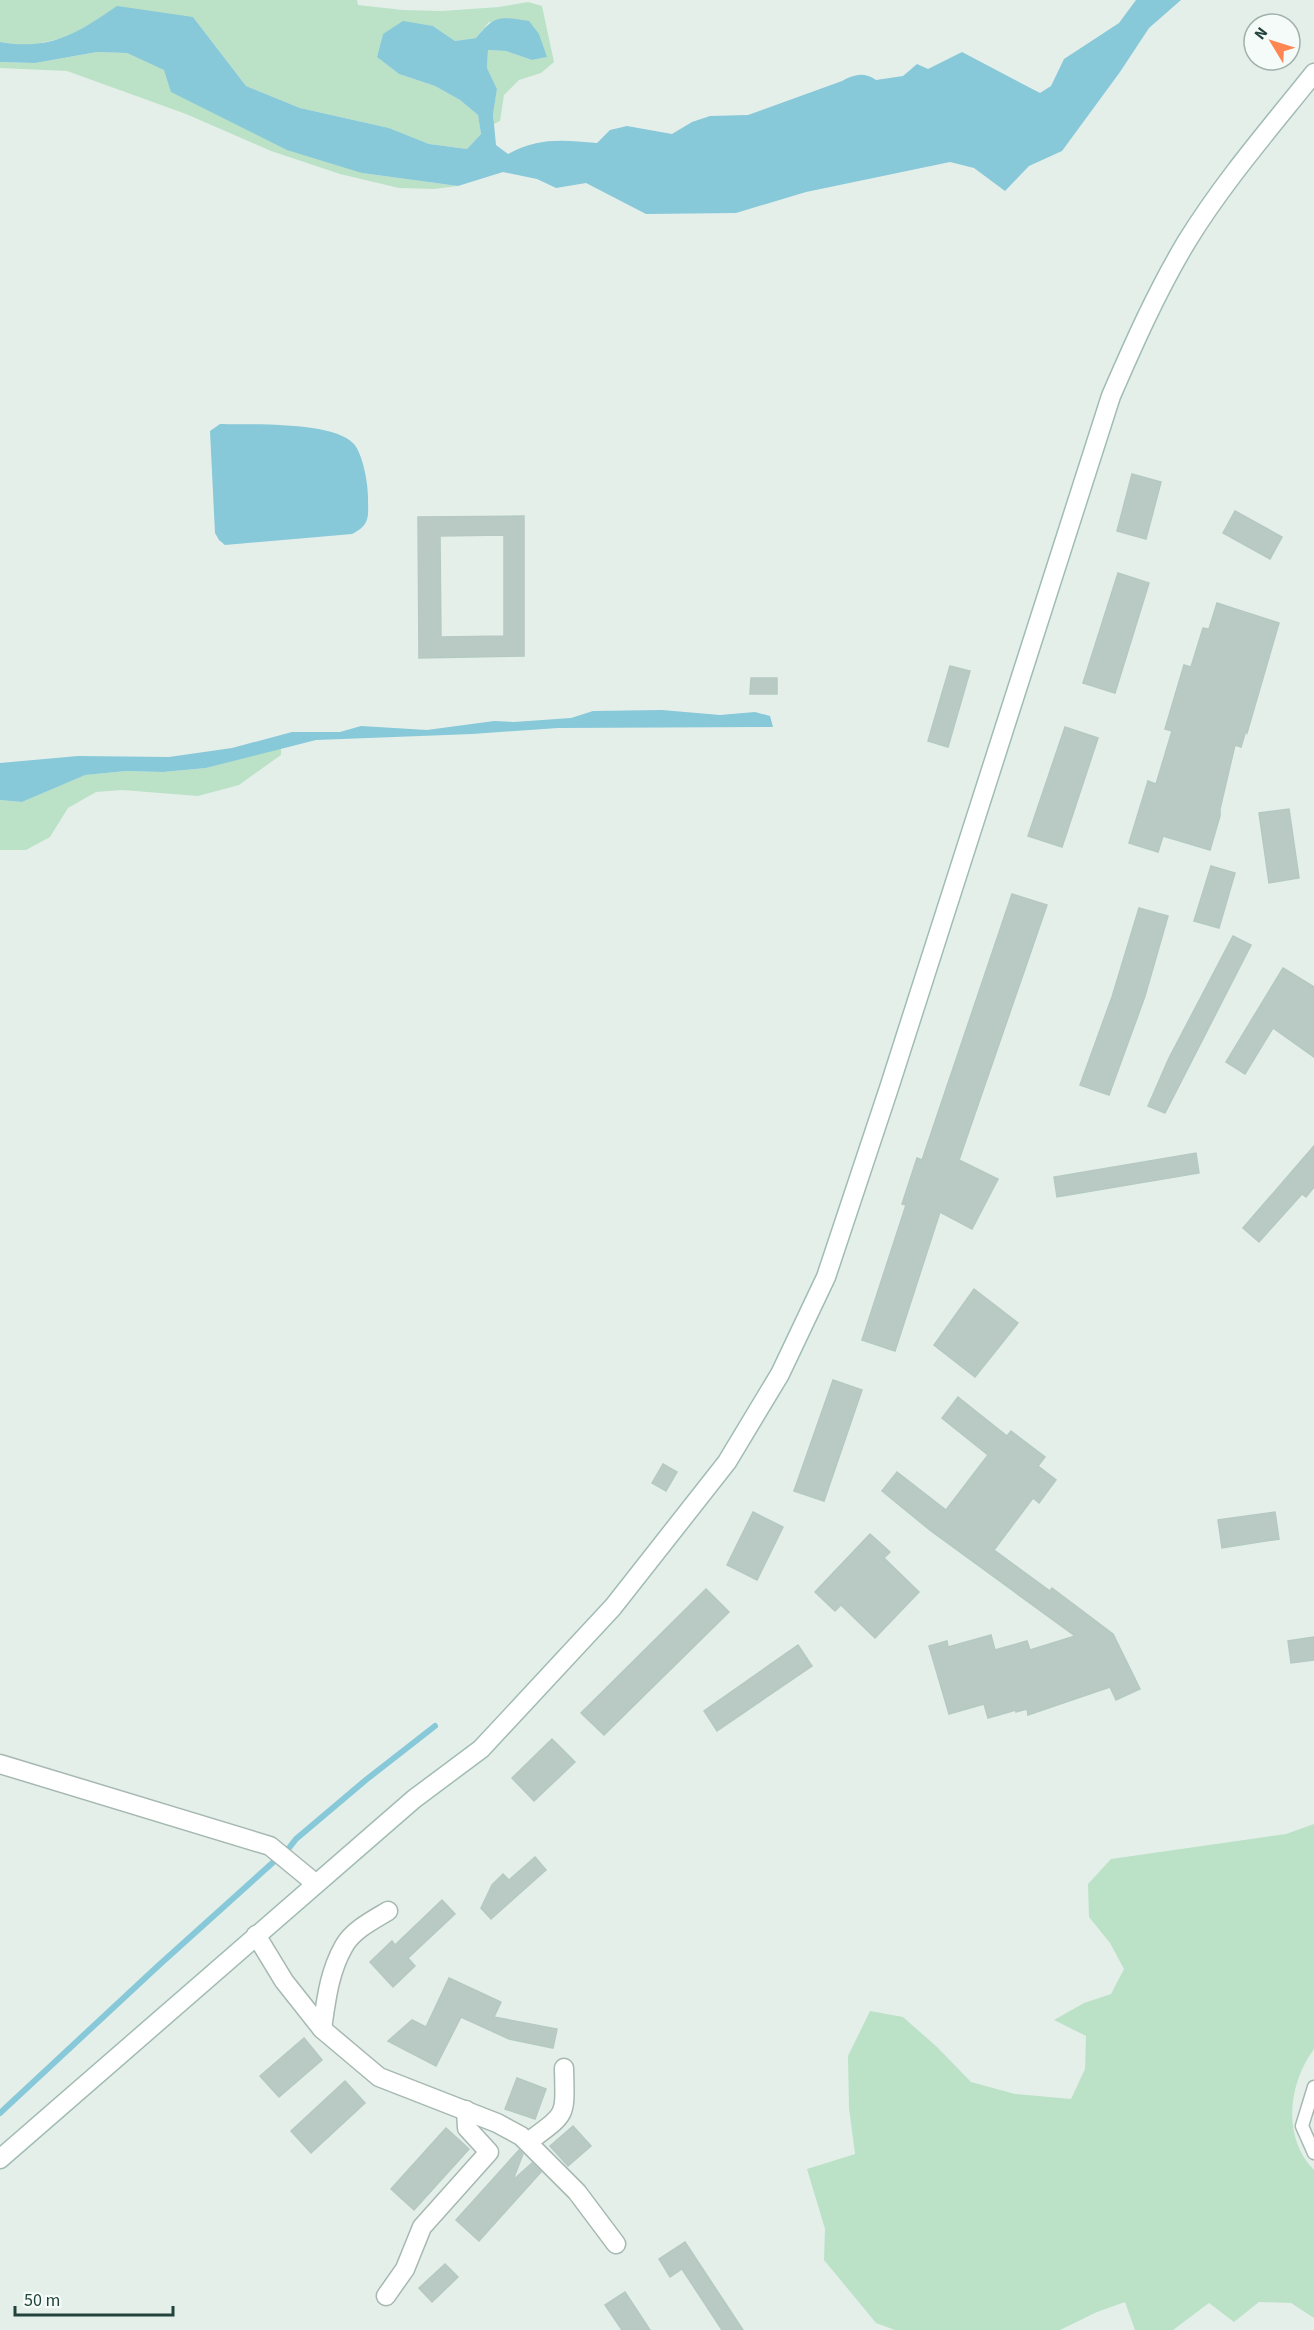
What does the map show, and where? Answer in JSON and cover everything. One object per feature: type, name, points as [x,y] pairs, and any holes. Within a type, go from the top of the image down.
[{"type":"main road","points":[[0,2160],[315,1883],[414,1799],[481,1749],[605,1616],[727,1462],[780,1374],[826,1277],[904,1042],[1111,396],[1149,308],[1188,240],[1237,170],[1314,73]]},
{"type":"main road","points":[[0,1764],[270,1846],[315,1883]]},
{"type":"main road","points":[[322,2029],[328,1986],[344,1945],[366,1924],[388,1911]]},
{"type":"main road","points":[[256,1935],[284,1981],[322,2029],[380,2077],[466,2110],[521,2136],[577,2192],[616,2244]]},
{"type":"main road","points":[[528,2142],[561,2117],[564,2107],[564,2068]]},
{"type":"main road","points":[[386,2296],[405,2269],[422,2227],[489,2151],[467,2128],[466,2110]]},
{"type":"lane","points":[[1314,2087],[1302,2126],[1314,2153]]},
{"type":"green space","points":[[0,0],[357,0],[358,5],[442,11],[499,7],[528,2],[542,6],[554,62],[541,73],[519,80],[504,95],[500,121],[494,124],[493,113],[497,89],[487,68],[488,50],[506,51],[532,60],[546,57],[539,34],[489,22],[476,38],[455,41],[433,26],[383,34],[377,57],[399,74],[435,86],[460,100],[478,115],[481,134],[467,149],[429,144],[389,128],[300,108],[246,86],[193,17],[91,24],[67,37],[28,46],[0,42]]},
{"type":"green space","points":[[97,52],[127,53],[165,70],[362,173],[458,186],[434,189],[399,188],[340,174],[271,151],[186,114],[67,71],[0,68],[0,62],[35,63]]},
{"type":"green space","points":[[281,748],[281,755],[239,785],[198,796],[122,790],[96,792],[68,808],[50,837],[26,850],[0,850],[0,800],[22,802],[84,775],[206,768]]},
{"type":"green space","points":[[1314,1824],[1314,2049],[1299,2078],[1292,2111],[1297,2143],[1314,2170],[1314,2318],[1291,2303],[1259,2302],[1234,2322],[1209,2303],[1173,2330],[1135,2330],[1125,2302],[1097,2312],[1060,2330],[895,2330],[876,2323],[824,2260],[825,2229],[807,2169],[855,2154],[849,2108],[848,2056],[870,2011],[903,2017],[937,2047],[971,2082],[1015,2094],[1071,2099],[1085,2069],[1086,2036],[1054,2020],[1084,2003],[1111,1994],[1124,1969],[1110,1943],[1089,1917],[1088,1884],[1111,1859],[1286,1834]]},
{"type":"water","points":[[1136,0],[1181,0],[1149,28],[1062,151],[1029,166],[1005,191],[974,168],[950,162],[806,192],[736,213],[646,214],[586,183],[556,188],[537,179],[503,172],[458,186],[362,173],[287,150],[171,92],[164,70],[127,53],[97,52],[35,63],[0,62],[0,42],[34,44],[63,38],[117,6],[193,17],[246,86],[300,108],[389,128],[429,144],[467,149],[481,134],[478,115],[460,100],[435,86],[399,74],[377,57],[383,34],[403,21],[433,26],[455,41],[476,38],[488,25],[499,19],[529,21],[539,34],[547,57],[532,60],[506,51],[488,50],[487,68],[497,89],[493,114],[496,145],[508,154],[541,142],[597,143],[610,130],[627,126],[672,134],[692,122],[710,116],[748,115],[855,75],[863,75],[876,80],[903,76],[917,64],[928,69],[962,52],[1040,93],[1051,86],[1064,59],[1119,23]]},
{"type":"water","points":[[220,424],[311,428],[329,431],[354,444],[360,455],[367,484],[368,515],[363,527],[352,534],[225,545],[215,533],[210,431]]},
{"type":"water","points":[[662,710],[720,715],[755,712],[770,716],[773,727],[558,728],[316,740],[206,768],[85,775],[22,802],[0,800],[0,763],[78,756],[169,757],[232,748],[292,732],[340,732],[361,726],[427,730],[494,721],[571,718],[593,711]]},
{"type":"building","points":[[1132,474],[1161,482],[1146,539],[1117,531]]},
{"type":"building","points":[[1235,511],[1282,537],[1270,559],[1223,533]]},
{"type":"building","points":[[524,516],[524,656],[419,658],[418,517]],"holes":[[[504,535],[504,636],[441,637],[440,536]]]},
{"type":"building","points":[[1118,573],[1149,583],[1115,693],[1083,683]]},
{"type":"building","points":[[1217,603],[1279,623],[1247,733],[1246,730],[1241,747],[1235,745],[1220,816],[1210,850],[1163,836],[1158,852],[1129,843],[1148,781],[1156,784],[1172,731],[1165,729],[1184,665],[1191,667],[1203,628],[1209,629]]},
{"type":"building","points":[[950,666],[970,671],[948,747],[928,741]]},
{"type":"building","points":[[751,678],[777,678],[777,694],[750,694]]},
{"type":"building","points":[[1065,727],[1098,738],[1062,847],[1028,836]]},
{"type":"building","points":[[1289,809],[1299,878],[1269,883],[1259,813]]},
{"type":"building","points":[[1211,866],[1235,873],[1219,928],[1194,921]]},
{"type":"building","points":[[1012,894],[1047,905],[959,1160],[998,1179],[972,1229],[940,1212],[895,1351],[862,1340],[906,1205],[902,1204],[917,1158],[922,1160]]},
{"type":"building","points":[[1139,908],[1168,916],[1145,996],[1109,1095],[1080,1085],[1112,997]]},
{"type":"building","points":[[1233,936],[1251,945],[1165,1113],[1148,1106],[1169,1058]]},
{"type":"building","points":[[1283,968],[1314,987],[1314,1057],[1273,1028],[1245,1074],[1226,1062]]},
{"type":"building","points":[[1314,1146],[1314,1187],[1306,1197],[1302,1194],[1259,1242],[1243,1228]]},
{"type":"building","points":[[1196,1153],[1199,1173],[1057,1197],[1054,1177]]},
{"type":"building","points":[[974,1289],[1018,1323],[975,1377],[934,1345]]},
{"type":"building","points":[[833,1380],[862,1390],[824,1501],[794,1491]]},
{"type":"building","points":[[958,1397],[1007,1436],[1011,1431],[1045,1457],[1038,1466],[1056,1480],[1039,1503],[1033,1498],[994,1550],[1050,1591],[1052,1588],[1113,1634],[1140,1689],[1116,1700],[1110,1687],[1028,1715],[1027,1709],[988,1718],[984,1704],[949,1714],[929,1646],[947,1641],[948,1647],[991,1635],[995,1650],[1027,1641],[1030,1650],[1075,1636],[931,1531],[882,1491],[897,1472],[946,1510],[988,1455],[942,1418]]},
{"type":"building","points":[[663,1464],[677,1472],[666,1491],[652,1483]]},
{"type":"building","points":[[753,1512],[783,1527],[757,1580],[727,1565]]},
{"type":"building","points":[[1275,1512],[1279,1539],[1222,1548],[1218,1520]]},
{"type":"building","points":[[870,1534],[890,1552],[884,1558],[919,1592],[875,1638],[841,1605],[835,1611],[815,1592]]},
{"type":"building","points":[[706,1589],[729,1612],[604,1735],[581,1713]]},
{"type":"building","points":[[1314,1637],[1314,1660],[1291,1663],[1288,1641]]},
{"type":"building","points":[[798,1645],[812,1666],[717,1731],[704,1711]]},
{"type":"building","points":[[552,1739],[575,1762],[534,1801],[512,1778]]},
{"type":"building","points":[[535,1857],[546,1870],[491,1919],[481,1908],[492,1885],[503,1874],[509,1880]]},
{"type":"building","points":[[442,1900],[455,1914],[408,1958],[415,1966],[393,1987],[370,1962],[392,1941],[395,1945]]},
{"type":"building","points":[[449,1978],[501,2002],[494,2017],[557,2029],[553,2048],[509,2039],[461,2017],[436,2066],[388,2041],[412,2020],[426,2027]]},
{"type":"building","points":[[304,2038],[322,2060],[279,2097],[260,2076]]},
{"type":"building","points":[[517,2078],[546,2089],[535,2119],[505,2109]]},
{"type":"building","points":[[345,2081],[365,2103],[311,2153],[291,2131]]},
{"type":"building","points":[[573,2126],[591,2146],[568,2166],[550,2146]]},
{"type":"building","points":[[446,2128],[469,2149],[414,2210],[391,2189]]},
{"type":"building","points":[[519,2150],[523,2154],[513,2180],[532,2163],[541,2172],[479,2241],[456,2220]]},
{"type":"building","points":[[685,2242],[743,2330],[722,2330],[682,2269],[670,2277],[659,2259]]},
{"type":"building","points":[[445,2264],[458,2277],[432,2302],[419,2288]]},
{"type":"building","points":[[625,2292],[650,2330],[622,2330],[605,2305]]},
{"type":"waterway","points":[[0,2113],[289,1848],[296,1839],[435,1726]]}]
